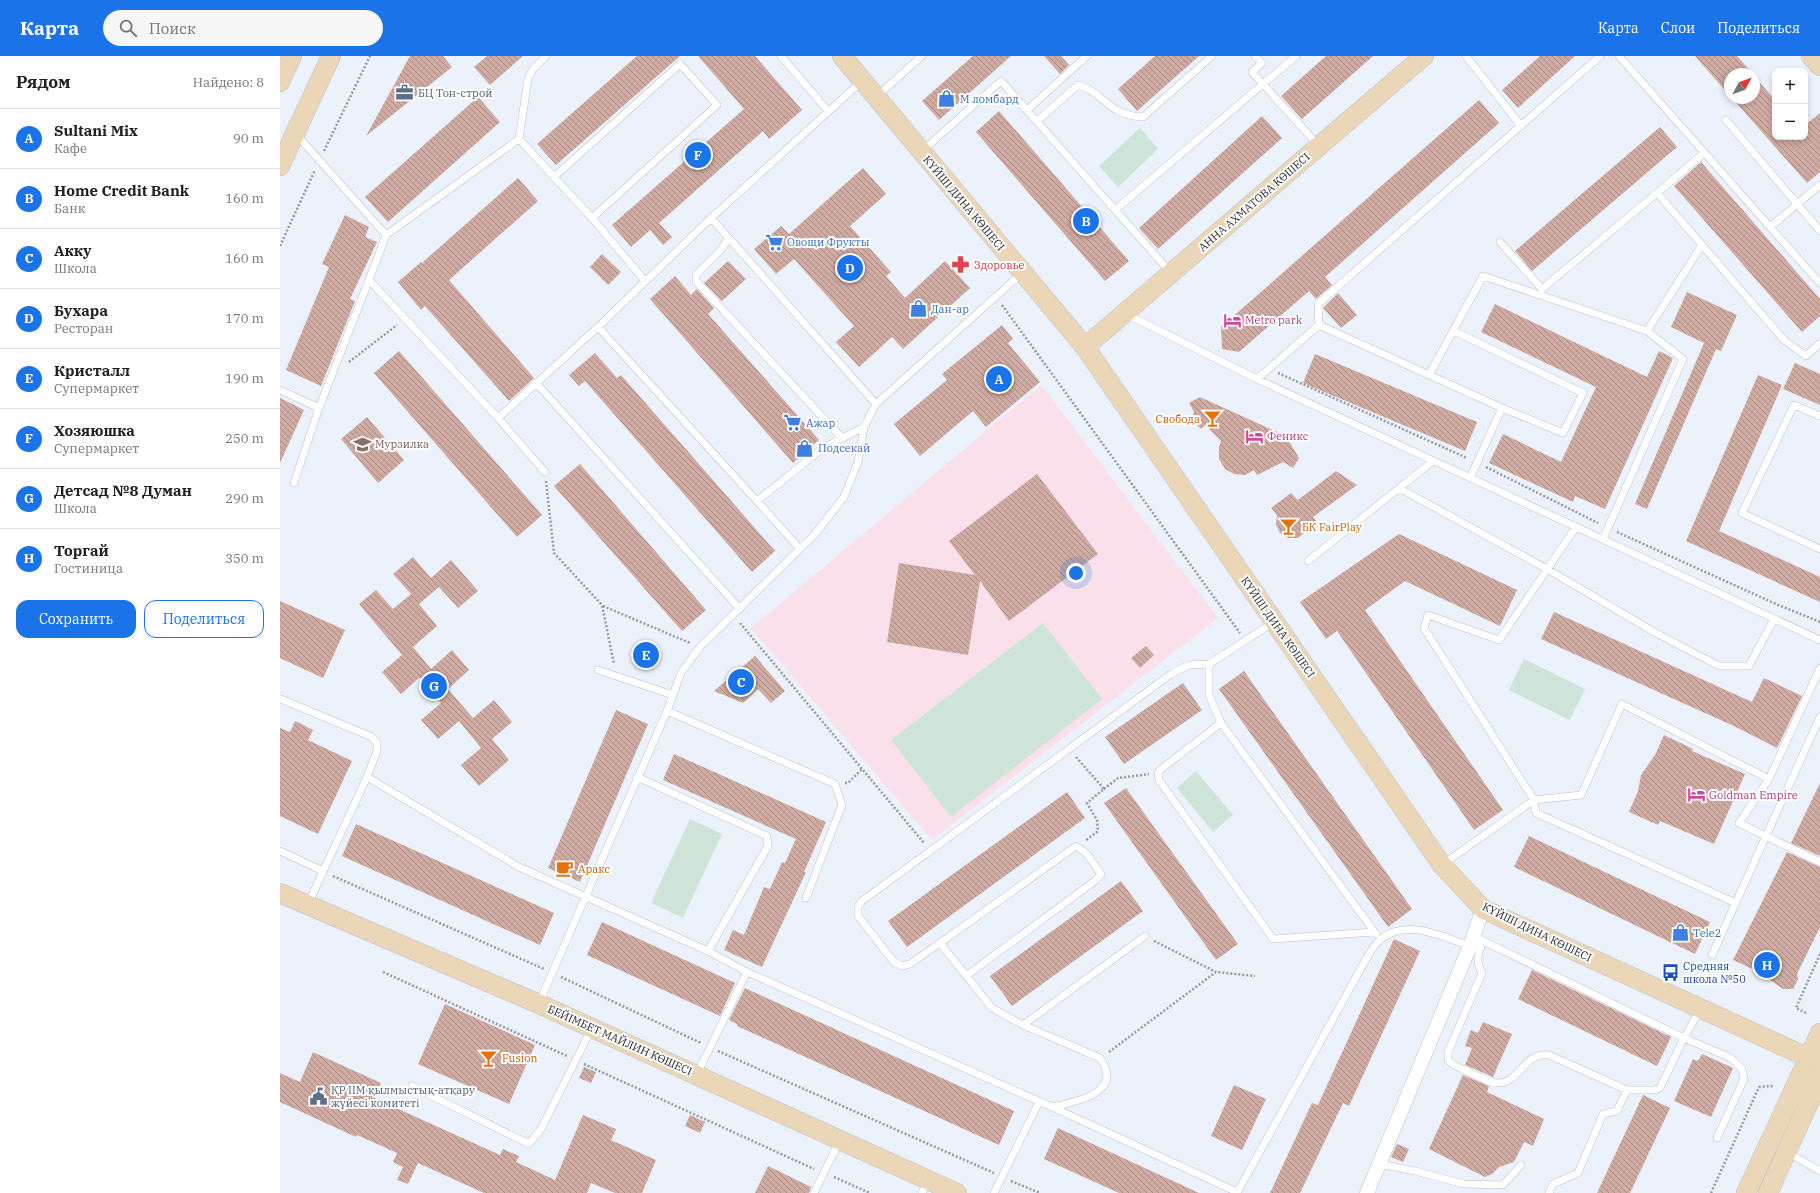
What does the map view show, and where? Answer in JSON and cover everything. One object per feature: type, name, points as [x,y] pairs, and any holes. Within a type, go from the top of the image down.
[{"type":"street","points":[[280,82],[292,56]]},
{"type":"street","points":[[280,166],[331,56]]},
{"type":"street","name":"КҮЙШІ ДИНА КӨШЕСІ","points":[[842,56],[1085,347],[1442,865],[1483,909],[1814,1060]]},
{"type":"street","name":"АННА АХМАТОВА КӨШЕСІ","points":[[1085,347],[1424,56]]},
{"type":"street","points":[[1812,56],[1820,66]]},
{"type":"street","name":"БЕЙІМБЕТ МАЙЛИН КӨШЕСІ","points":[[280,893],[539,1004],[840,1140],[925,1186],[957,1193]]},
{"type":"street","points":[[1367,1193],[1475,941],[1483,909]]},
{"type":"street","points":[[1768,1193],[1778,1147],[1814,1060],[1820,1033]]},
{"type":"street","points":[[1746,1193],[1778,1147],[1820,1078]]},
{"type":"lane","points":[[294,483],[319,408],[386,235],[519,139],[528,79],[533,69],[546,56]]},
{"type":"lane","points":[[781,56],[828,111]]},
{"type":"lane","points":[[876,97],[922,56]]},
{"type":"lane","points":[[1027,110],[1087,56]]},
{"type":"lane","points":[[1037,121],[1078,85],[1086,87],[1114,110],[1132,117],[1143,117],[1212,56]]},
{"type":"lane","points":[[1255,56],[1262,63],[1252,72],[1319,146]]},
{"type":"lane","points":[[1116,210],[1296,56]]},
{"type":"lane","points":[[1466,56],[1521,126]]},
{"type":"lane","points":[[1320,325],[1318,304],[1600,56]]},
{"type":"lane","points":[[1620,56],[1820,283]]},
{"type":"lane","points":[[554,177],[680,64],[718,105],[592,218]]},
{"type":"lane","points":[[498,418],[598,327],[711,218],[862,81]]},
{"type":"lane","points":[[921,151],[1001,81],[1171,273]]},
{"type":"lane","points":[[1726,120],[1820,231]]},
{"type":"lane","points":[[296,133],[386,235]]},
{"type":"lane","points":[[519,139],[592,218],[645,280]]},
{"type":"lane","points":[[1500,242],[1542,289],[1704,153]]},
{"type":"lane","points":[[1770,227],[1820,185]]},
{"type":"lane","points":[[1657,194],[1784,340],[1806,356],[1820,343]]},
{"type":"lane","points":[[711,218],[876,404]]},
{"type":"lane","points":[[729,238],[720,252],[696,275],[696,281],[842,438]]},
{"type":"lane","points":[[1648,331],[1702,245]]},
{"type":"lane","points":[[539,1004],[586,898],[681,673],[700,648],[815,534],[844,497],[858,462],[864,427],[876,404],[1023,273]]},
{"type":"lane","points":[[1429,375],[1483,276],[1648,331],[1683,359],[1603,539]]},
{"type":"lane","points":[[369,280],[498,418],[545,472]]},
{"type":"lane","points":[[1124,313],[1257,379],[1820,640]]},
{"type":"lane","points":[[1257,379],[1320,325]]},
{"type":"lane","points":[[1320,325],[1502,408],[1563,433],[1583,393],[1454,331]]},
{"type":"lane","points":[[598,327],[758,501],[800,549]]},
{"type":"lane","points":[[537,384],[740,609]]},
{"type":"lane","points":[[280,390],[319,408]]},
{"type":"lane","points":[[1820,416],[1794,405],[1742,513],[1820,549]]},
{"type":"lane","points":[[1470,478],[1502,408]]},
{"type":"lane","points":[[758,501],[822,448],[864,427]]},
{"type":"lane","points":[[1308,561],[1433,461]]},
{"type":"lane","points":[[1399,488],[1547,569],[1656,633],[1719,666],[1749,666],[1774,619]]},
{"type":"lane","points":[[1576,527],[1499,640],[1428,615],[1424,628],[1534,800],[1536,812],[1736,903]]},
{"type":"lane","points":[[966,976],[1096,880],[1101,874],[1086,853],[1076,846],[910,964],[902,966],[894,962],[858,916],[858,907],[862,901],[1171,674],[1189,665],[1209,664],[1274,622]]},
{"type":"lane","points":[[1209,664],[1209,695],[1222,724],[1374,932],[1381,938]]},
{"type":"lane","points":[[1820,668],[1768,779],[1739,823],[1820,862]]},
{"type":"lane","points":[[598,670],[672,695]]},
{"type":"lane","points":[[281,699],[372,737],[377,743],[377,752],[367,777],[308,904]]},
{"type":"lane","points":[[1442,865],[1534,800],[1581,795],[1622,704],[1768,779]]},
{"type":"lane","points":[[666,711],[835,784],[842,805],[806,898]]},
{"type":"lane","points":[[1712,955],[1820,717]]},
{"type":"lane","points":[[1222,724],[1161,769],[1158,773],[1159,780],[1273,939],[1374,932]]},
{"type":"lane","points":[[367,777],[519,867],[708,951],[747,972],[1039,1102],[1237,1193],[1371,950],[1381,938],[1400,930],[1424,930],[1475,941],[1684,1038],[1731,1058],[1742,1068],[1744,1079],[1717,1138]]},
{"type":"lane","points":[[637,778],[767,836],[768,846],[708,951]]},
{"type":"lane","points":[[280,851],[323,871]]},
{"type":"lane","points":[[1023,1025],[1145,936]]},
{"type":"lane","points":[[1475,941],[1478,965],[1482,973],[1448,1052],[1448,1060],[1454,1065],[1495,1084],[1504,1083],[1525,1066],[1534,1056],[1541,1054],[1549,1055],[1626,1090],[1654,1090],[1660,1088],[1684,1038],[1701,1008]]},
{"type":"lane","points":[[940,943],[992,1008],[1023,1025],[1100,1058],[1105,1065],[1106,1076],[1104,1085],[1100,1091],[1075,1103],[1052,1108]]},
{"type":"lane","points":[[696,1075],[747,972]]},
{"type":"lane","points":[[412,1086],[529,1144],[541,1129],[592,1028]]},
{"type":"lane","points":[[1549,1193],[1553,1184],[1578,1174],[1603,1114],[1616,1112],[1626,1090]]},
{"type":"lane","points":[[994,1193],[1039,1102]]},
{"type":"lane","points":[[814,1193],[840,1140]]},
{"type":"lane","points":[[1778,1147],[1820,1170]]},
{"type":"lane","points":[[1380,1164],[1415,1171],[1464,1184],[1503,1185],[1521,1165]]},
{"type":"path","points":[[996,297],[1245,641]]},
{"type":"path","points":[[334,370],[355,359],[405,318]]},
{"type":"path","points":[[1269,369],[1477,462],[1608,528],[1776,604],[1820,622]]},
{"type":"path","points":[[545,472],[554,553],[602,605],[700,648]]},
{"type":"path","points":[[602,605],[617,676]]},
{"type":"path","points":[[733,615],[931,851]]},
{"type":"path","points":[[1069,749],[1104,789]]},
{"type":"path","points":[[835,784],[848,783],[862,769]]},
{"type":"path","points":[[1076,846],[1098,831],[1097,820],[1087,803],[1118,778],[1158,773]]},
{"type":"path","points":[[323,871],[553,972],[710,1048],[1040,1193]]},
{"type":"path","points":[[1145,936],[1216,972],[1255,976]]},
{"type":"path","points":[[1806,1013],[1796,1008],[1820,954]]},
{"type":"path","points":[[383,972],[870,1193]]},
{"type":"path","points":[[1100,1058],[1216,972]]},
{"type":"path","points":[[1711,1193],[1759,1087],[1773,1086]]},
{"type":"shaded area","points":[[1041,385],[1218,618],[932,840],[751,628]]},
{"type":"green space","points":[[1140,128],[1158,149],[1118,187],[1099,166]]},
{"type":"green space","points":[[1043,623],[1102,699],[951,817],[891,740]]},
{"type":"green space","points":[[1524,659],[1585,689],[1570,720],[1509,690]]},
{"type":"green space","points":[[1196,771],[1233,815],[1213,832],[1177,788]]},
{"type":"green space","points":[[690,819],[722,834],[683,918],[651,903]]},
{"type":"building","name":"БЦ Тон-строй","points":[[410,56],[443,56],[452,67],[366,136]]},
{"type":"building","points":[[487,56],[523,56],[490,85],[474,67]]},
{"type":"building","points":[[637,56],[680,56],[556,165],[537,144]]},
{"type":"building","points":[[698,56],[755,56],[802,110],[769,139],[763,131],[659,223],[672,237],[663,245],[650,230],[631,247],[612,225],[744,109]]},
{"type":"building","points":[[973,56],[1011,56],[939,120],[922,101]]},
{"type":"building","points":[[1044,56],[1061,56],[1069,65],[1060,74]]},
{"type":"building","points":[[1155,56],[1199,56],[1137,111],[1118,89]]},
{"type":"building","points":[[1326,56],[1373,56],[1302,119],[1281,96]]},
{"type":"building","points":[[1540,56],[1575,56],[1518,108],[1502,90]]},
{"type":"building","points":[[1695,56],[1737,56],[1748,68],[1724,68],[1724,89]]},
{"type":"building","points":[[1760,83],[1772,97],[1772,140],[1808,140],[1808,123],[1820,113],[1820,172],[1807,183],[1737,104],[1760,104]]},
{"type":"building","points":[[478,97],[500,122],[388,222],[365,197]]},
{"type":"building","points":[[1479,100],[1499,123],[1325,277],[1332,285],[1316,299],[1309,291],[1239,352],[1222,349],[1221,327]]},
{"type":"building","points":[[999,111],[1129,261],[1105,281],[976,132]]},
{"type":"building","points":[[1262,116],[1282,138],[1158,249],[1139,228]]},
{"type":"building","points":[[1660,127],[1677,147],[1532,271],[1515,251]]},
{"type":"building","points":[[1701,162],[1820,299],[1820,316],[1802,332],[1674,186]]},
{"type":"building","points":[[863,168],[886,194],[850,226],[891,272],[886,276],[905,298],[945,261],[970,288],[903,349],[892,337],[859,367],[836,342],[854,326],[794,259],[776,274],[754,249],[781,226],[789,234]]},
{"type":"building","points":[[518,178],[538,201],[449,280],[534,378],[509,401],[425,306],[421,310],[398,282],[421,262],[424,264],[423,262]]},
{"type":"building","points":[[345,215],[369,227],[365,237],[377,242],[350,299],[355,301],[321,386],[286,370],[329,267],[322,264]]},
{"type":"building","points":[[602,254],[621,272],[608,285],[590,267]]},
{"type":"building","points":[[728,261],[746,279],[722,301],[704,283]]},
{"type":"building","points":[[675,276],[691,295],[697,289],[714,308],[708,314],[819,440],[793,463],[650,299]]},
{"type":"building","points":[[1687,292],[1737,315],[1721,351],[1716,349],[1647,509],[1635,504],[1704,343],[1671,327]]},
{"type":"building","points":[[1338,293],[1357,315],[1341,328],[1323,308]]},
{"type":"building","points":[[1495,304],[1647,377],[1659,351],[1673,358],[1605,509],[1575,496],[1573,502],[1489,463],[1503,434],[1561,462],[1596,387],[1481,332]]},
{"type":"building","points":[[1002,325],[1013,339],[1008,343],[1040,382],[986,427],[973,411],[920,456],[894,424],[947,380],[942,374]]},
{"type":"building","points":[[399,351],[542,515],[517,537],[374,373]]},
{"type":"building","points":[[595,353],[617,378],[621,375],[775,551],[752,572],[585,381],[579,386],[569,375]]},
{"type":"building","points":[[1315,354],[1477,422],[1465,451],[1303,383]]},
{"type":"building","points":[[1795,363],[1820,374],[1820,405],[1783,389]]},
{"type":"building","points":[[1758,375],[1782,385],[1719,531],[1820,577],[1820,602],[1686,541]]},
{"type":"building","name":"Феникс","points":[[1200,397],[1286,436],[1299,458],[1293,468],[1283,462],[1257,475],[1254,470],[1245,475],[1234,474],[1225,469],[1219,459],[1219,447],[1221,441],[1205,425],[1201,429],[1192,420],[1194,412],[1189,403]]},
{"type":"building","points":[[280,398],[304,410],[280,463]]},
{"type":"building","points":[[367,417],[404,460],[378,483],[341,439]]},
{"type":"building","points":[[580,464],[706,610],[682,631],[554,486]]},
{"type":"building","points":[[1336,471],[1357,485],[1313,517],[1317,522],[1298,538],[1288,538],[1280,533],[1276,524],[1277,515],[1271,508],[1291,493],[1298,500]]},
{"type":"building","points":[[1037,474],[1098,554],[1009,621],[980,581],[968,655],[887,642],[899,563],[975,575],[949,541]]},
{"type":"building","points":[[1399,534],[1517,590],[1500,626],[1405,581],[1365,610],[1503,810],[1474,830],[1337,631],[1326,639],[1300,602]]},
{"type":"building","points":[[413,557],[431,578],[451,560],[478,591],[458,608],[439,587],[419,604],[437,626],[413,647],[431,669],[452,650],[469,670],[448,689],[473,718],[494,700],[512,722],[492,739],[509,760],[479,786],[461,765],[481,748],[459,721],[438,739],[421,720],[441,703],[420,677],[401,694],[382,672],[402,655],[359,604],[376,590],[393,609],[411,594],[393,574]]},
{"type":"building","points":[[280,601],[345,630],[323,678],[280,658]]},
{"type":"building","points":[[1554,612],[1752,702],[1764,678],[1802,696],[1777,748],[1736,727],[1541,639]]},
{"type":"building","points":[[1146,646],[1154,655],[1140,668],[1131,658]]},
{"type":"building","points":[[755,656],[785,691],[771,703],[758,689],[743,703],[714,691]]},
{"type":"building","points":[[1244,671],[1412,909],[1388,927],[1219,689]]},
{"type":"building","points":[[1183,683],[1202,710],[1124,764],[1105,737]]},
{"type":"building","points":[[616,710],[648,724],[580,882],[548,868]]},
{"type":"building","points":[[295,721],[313,730],[308,740],[352,761],[318,834],[280,816],[280,728],[290,732]]},
{"type":"building","points":[[1664,735],[1693,749],[1692,751],[1745,774],[1714,844],[1660,821],[1658,825],[1629,812],[1638,791],[1641,775],[1655,755]]},
{"type":"building","points":[[674,754],[826,822],[804,872],[806,872],[762,967],[724,950],[733,930],[744,935],[764,887],[770,889],[782,862],[785,863],[796,839],[663,780]]},
{"type":"building","points":[[1820,783],[1820,856],[1791,843]]},
{"type":"building","points":[[1126,788],[1238,944],[1216,960],[1104,803]]},
{"type":"building","points":[[1067,792],[1085,818],[907,947],[888,921]]},
{"type":"building","points":[[356,824],[554,913],[540,945],[342,856]]},
{"type":"building","points":[[1529,836],[1710,922],[1695,954],[1514,867]]},
{"type":"building","points":[[1787,852],[1820,867],[1820,927],[1797,974],[1798,979],[1793,989],[1783,989],[1759,972],[1733,960]]},
{"type":"building","points":[[1121,881],[1143,911],[1012,1006],[990,976]]},
{"type":"building","points":[[602,922],[735,983],[720,1016],[587,955]]},
{"type":"building","points":[[1394,939],[1420,951],[1349,1106],[1343,1103],[1300,1193],[1270,1193],[1312,1103],[1318,1105]]},
{"type":"building","points":[[1532,970],[1671,1037],[1657,1066],[1518,999]]},
{"type":"building","points":[[745,988],[1014,1111],[999,1145],[737,1026],[737,1024],[729,1020]]},
{"type":"building","points":[[445,1004],[535,1045],[509,1104],[418,1064]]},
{"type":"building","points":[[1483,1022],[1512,1034],[1493,1077],[1465,1065],[1472,1048],[1465,1046],[1471,1030],[1478,1033]]},
{"type":"building","points":[[313,1052],[381,1083],[374,1098],[500,1155],[503,1149],[519,1156],[516,1162],[555,1180],[583,1115],[616,1129],[611,1140],[656,1160],[642,1193],[615,1193],[591,1183],[587,1193],[484,1193],[418,1163],[408,1184],[397,1180],[403,1167],[393,1162],[397,1153],[357,1135],[356,1137],[280,1102],[280,1073],[300,1082]]},
{"type":"building","points":[[1702,1054],[1733,1068],[1711,1117],[1674,1101],[1693,1059],[1698,1061]]},
{"type":"building","points":[[584,1067],[596,1072],[591,1083],[579,1078]]},
{"type":"building","points":[[1463,1075],[1489,1086],[1487,1092],[1544,1119],[1533,1146],[1524,1142],[1514,1162],[1499,1167],[1492,1174],[1485,1177],[1429,1149]]},
{"type":"building","points":[[1234,1085],[1266,1099],[1242,1150],[1211,1136]]},
{"type":"building","points":[[1643,1095],[1670,1108],[1630,1193],[1597,1193]]},
{"type":"building","points":[[690,1115],[705,1122],[700,1133],[685,1126]]},
{"type":"building","points":[[1058,1128],[1199,1193],[1119,1193],[1044,1159]]},
{"type":"building","points":[[1397,1144],[1409,1149],[1403,1162],[1391,1157]]},
{"type":"building","points":[[768,1166],[811,1187],[809,1193],[755,1193]]},
{"type":"place","name":"БЦ Тон-строй","points":[[405,93]]},
{"type":"place","name":"М ломбард","points":[[947,99]]},
{"type":"place","name":"Хозяюшка","points":[[698,155]]},
{"type":"place","name":"Home Credit Bank","points":[[1086,221]]},
{"type":"place","name":"Овощи Фрукты","points":[[774,242]]},
{"type":"place","name":"Здоровье","points":[[961,265]]},
{"type":"place","name":"Бухара","points":[[850,268]]},
{"type":"place","name":"Дан-ар","points":[[918,309]]},
{"type":"place","name":"Metro park","points":[[1232,320]]},
{"type":"place","name":"Sultani Mix","points":[[999,379]]},
{"type":"place","name":"Свобода","points":[[1213,419]]},
{"type":"place","name":"Ажар","points":[[793,423]]},
{"type":"place","name":"Феникс","points":[[1254,436]]},
{"type":"place","name":"Мурзилка","points":[[362,444]]},
{"type":"place","name":"Подсекай","points":[[805,448]]},
{"type":"place","name":"БК FairPlay","points":[[1289,527]]},
{"type":"place","name":"Кристалл","points":[[646,655]]},
{"type":"place","name":"Акку","points":[[741,682]]},
{"type":"place","name":"Детсад №8 Думан","points":[[434,686]]},
{"type":"place","name":"Goldman Empire","points":[[1696,795]]},
{"type":"place","name":"Аракс","points":[[565,869]]},
{"type":"place","name":"Tele2","points":[[1680,933]]},
{"type":"place","name":"Торгай","points":[[1767,965]]},
{"type":"place","name":"Средняя школа №50","points":[[1670,972]]},
{"type":"place","name":"Fusion","points":[[489,1058]]},
{"type":"place","name":"ҚР ІІМ қылмыстық-атқару жүйесі комитеті","points":[[318,1096]]}]
